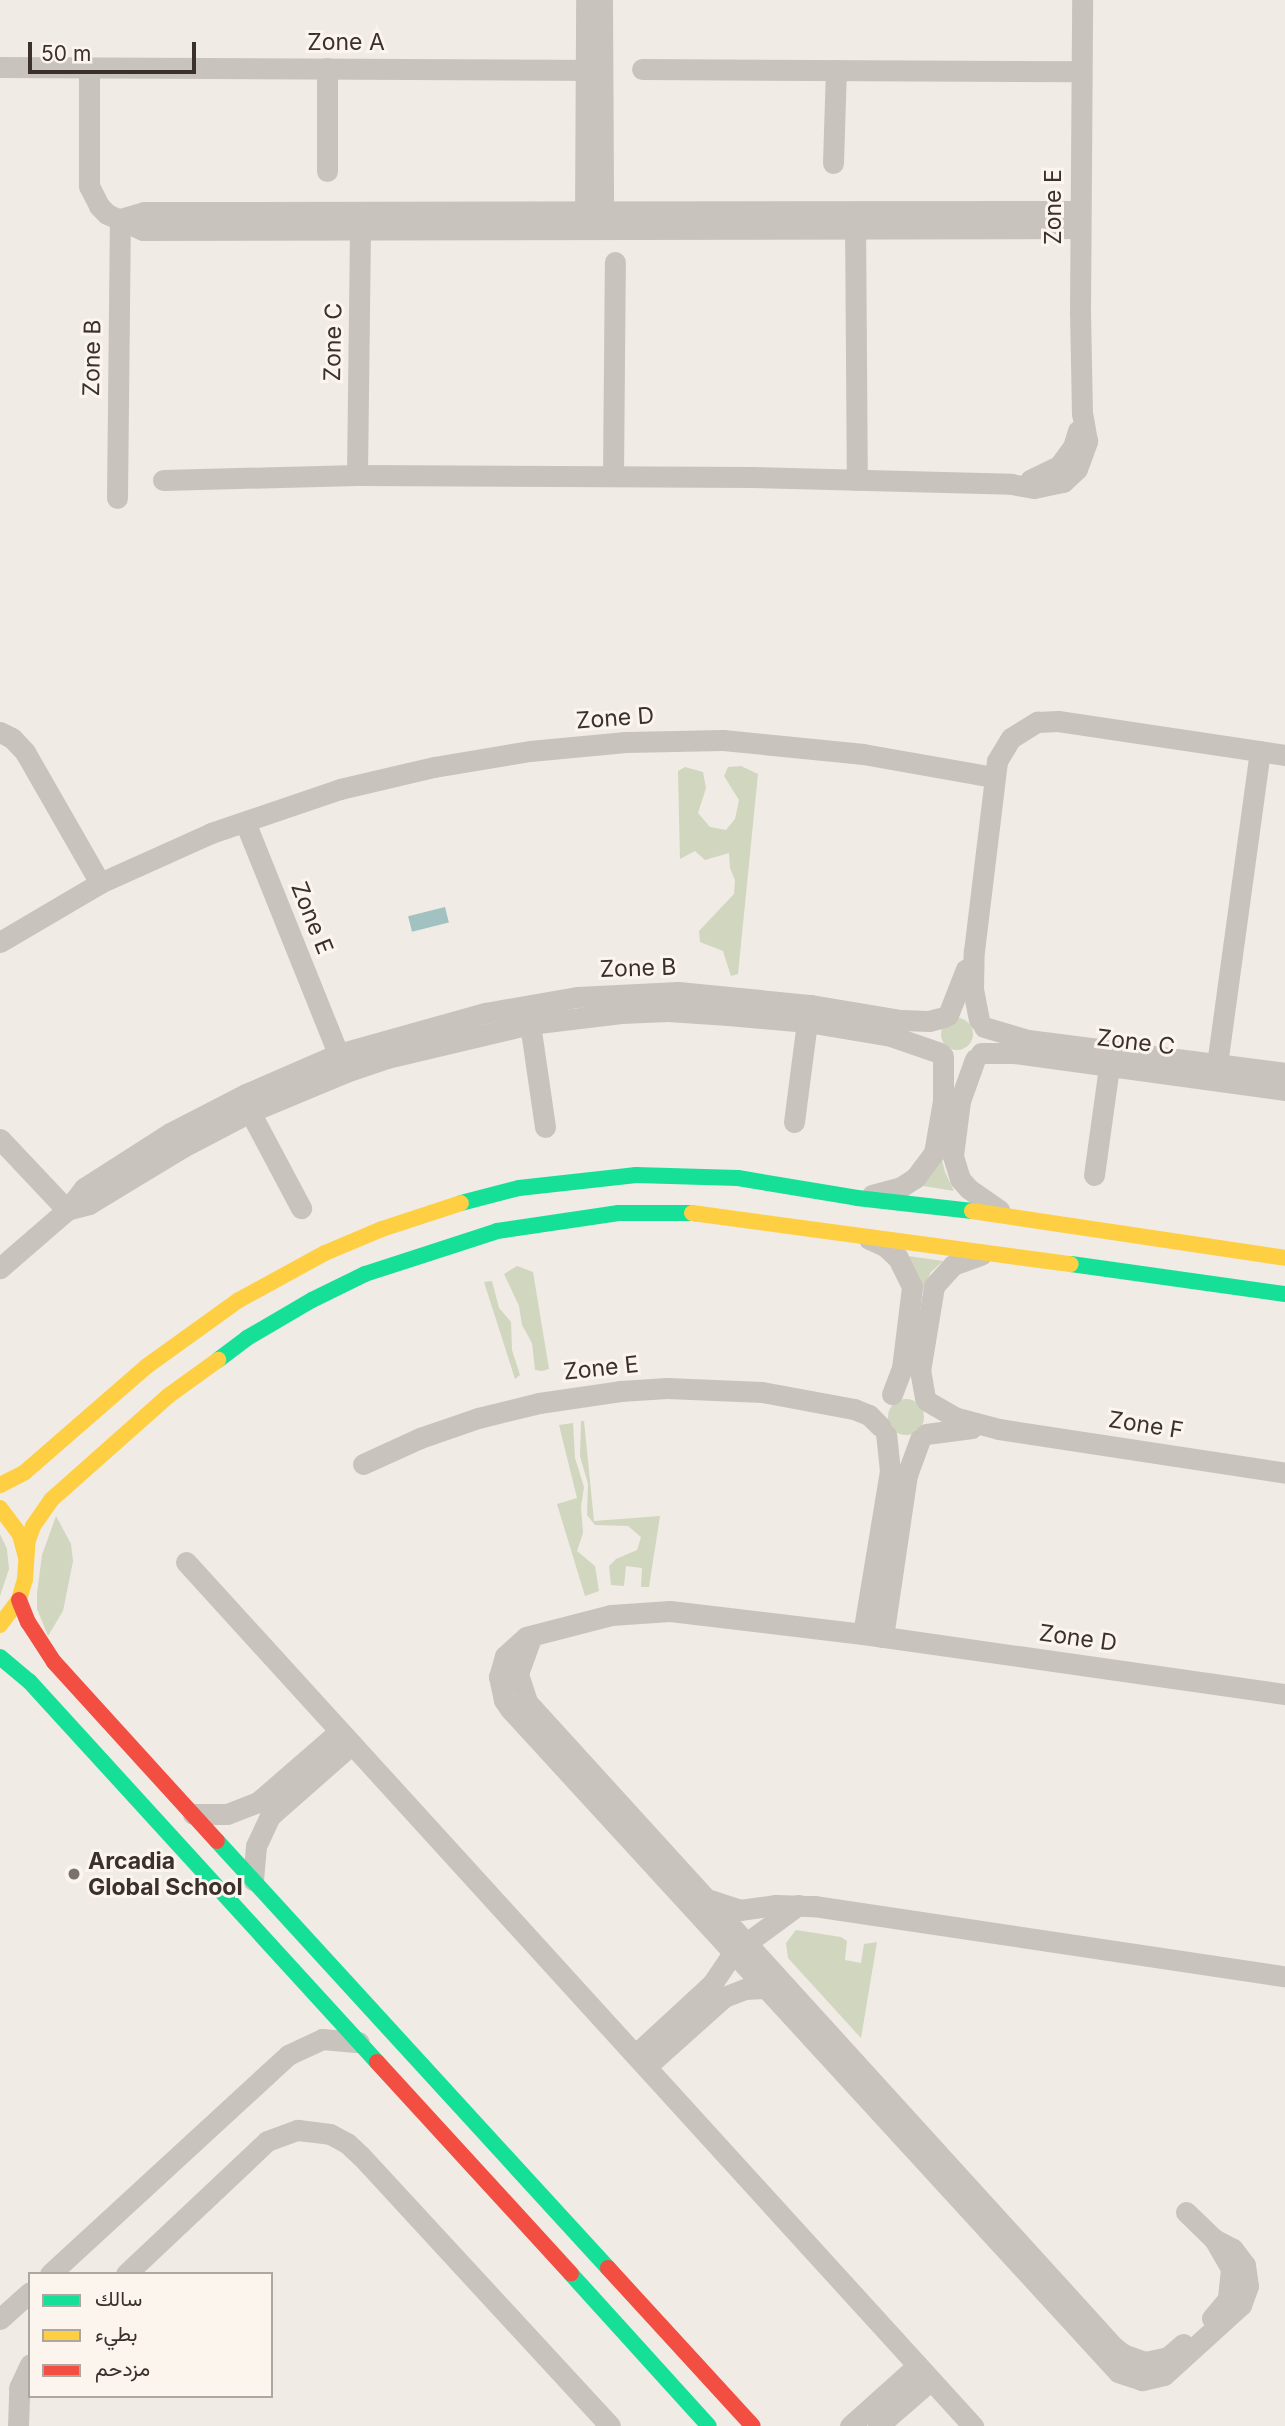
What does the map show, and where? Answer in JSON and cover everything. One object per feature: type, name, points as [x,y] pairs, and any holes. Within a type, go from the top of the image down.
[{"type":"street","points":[[586,0],[594,70],[594,219]]},
{"type":"street","points":[[594,70],[602,0]]},
{"type":"street","name":"Zone E","points":[[163,480],[357,475],[613,476],[1011,484],[1039,478],[1059,466],[1073,447],[1082,414],[1079,219],[1082,0]]},
{"type":"street","name":"Zone A","points":[[0,67],[594,70]]},
{"type":"street","points":[[89,67],[89,186],[99,206],[120,219],[144,212],[360,221],[1079,219]]},
{"type":"street","points":[[327,68],[327,172]]},
{"type":"street","points":[[642,69],[1081,71]]},
{"type":"street","points":[[833,163],[836,70]]},
{"type":"street","name":"Zone B","points":[[117,498],[120,219]]},
{"type":"street","points":[[855,219],[857,480]]},
{"type":"street","name":"Zone C","points":[[357,475],[360,221]]},
{"type":"street","points":[[613,476],[615,262]]},
{"type":"street","points":[[1011,1215],[979,1199],[960,1179],[953,1144],[960,1101],[985,1045],[974,1000],[974,951],[994,777],[997,761],[1010,738],[1037,722],[1058,721],[1285,755]]},
{"type":"street","points":[[0,732],[12,738],[25,752],[100,883]]},
{"type":"street","name":"Zone D","points":[[0,942],[100,883],[211,833],[340,789],[434,767],[530,751],[626,742],[723,740],[863,754],[994,777]]},
{"type":"street","points":[[1216,1071],[1260,751]]},
{"type":"street","name":"Zone E","points":[[245,822],[342,1063]]},
{"type":"street","points":[[857,1198],[901,1187],[926,1167],[938,1138],[944,1085],[942,1055],[936,1031],[946,1016],[974,951]]},
{"type":"street","name":"Zone B","points":[[342,1063],[485,1013],[622,992],[730,996],[917,1021],[946,1016]]},
{"type":"street","name":"Zone B","points":[[342,1063],[387,1058],[530,1024],[578,1016],[668,1011],[807,1022],[908,1040],[942,1055]]},
{"type":"street","points":[[946,1016],[964,1012],[981,1023]]},
{"type":"street","points":[[794,1122],[807,1022]]},
{"type":"street","name":"Zone C","points":[[981,1023],[1028,1040],[1110,1058]]},
{"type":"street","points":[[530,1024],[545,1127]]},
{"type":"street","name":"Zone C","points":[[978,1056],[1014,1053],[1110,1058],[1216,1071],[1285,1073]]},
{"type":"street","points":[[942,1055],[959,1063],[978,1056]]},
{"type":"street","points":[[1094,1175],[1110,1058]]},
{"type":"street","points":[[67,1210],[89,1204],[183,1147],[342,1063]]},
{"type":"street","points":[[0,1268],[67,1210],[84,1188],[170,1133],[246,1094],[342,1063]]},
{"type":"street","name":"Zone C","points":[[1216,1071],[1285,1090]]},
{"type":"street","points":[[250,1112],[301,1208]]},
{"type":"street","points":[[0,1139],[67,1210]]},
{"type":"street","points":[[0,1485],[25,1472],[147,1366],[239,1300],[325,1253],[434,1210],[519,1188],[636,1175],[738,1178],[857,1198],[1011,1215],[1285,1258]]},
{"type":"street","points":[[0,1625],[19,1600],[33,1526],[51,1500],[158,1405],[247,1338],[365,1274],[497,1231],[619,1213],[670,1211],[726,1215],[1285,1294]]},
{"type":"street","points":[[844,1231],[885,1246],[898,1258],[912,1287],[902,1368],[879,1413],[890,1471],[873,1635]]},
{"type":"street","points":[[873,1635],[907,1475],[932,1419],[920,1371],[934,1286],[943,1274],[964,1259],[1007,1253]]},
{"type":"street","name":"Zone E","points":[[363,1464],[420,1438],[478,1418],[539,1403],[599,1393],[715,1389],[797,1397],[854,1409]]},
{"type":"street","points":[[854,1409],[913,1391],[957,1418],[999,1429]]},
{"type":"street","points":[[854,1409],[869,1415],[899,1442],[958,1428],[999,1429]]},
{"type":"street","name":"Zone F","points":[[999,1429],[1285,1473]]},
{"type":"street","points":[[0,1508],[20,1535],[26,1558]]},
{"type":"street","points":[[186,1562],[973,2426]]},
{"type":"street","points":[[19,1600],[28,1622],[54,1662],[753,2426]]},
{"type":"street","name":"Zone D","points":[[740,1948],[503,1700],[500,1666],[512,1646],[526,1637],[531,1638],[581,1621],[648,1611],[691,1613],[873,1635],[1285,1694]]},
{"type":"street","points":[[531,1638],[518,1674],[527,1702],[707,1898],[766,1988],[1118,2372],[1142,2380],[1164,2375],[1241,2305],[1248,2286],[1245,2265],[1233,2249],[1214,2239],[1186,2212]]},
{"type":"street","points":[[0,1657],[29,1681],[709,2426]]},
{"type":"street","points":[[193,1814],[227,1814],[258,1802],[346,1738]]},
{"type":"street","points":[[253,1880],[256,1846],[270,1816],[346,1738]]},
{"type":"street","points":[[707,1898],[727,1908],[740,1910],[798,1905],[1285,1976]]},
{"type":"street","points":[[640,2061],[712,1984],[740,1948],[798,1905]]},
{"type":"street","points":[[740,1948],[1123,2354],[1145,2362],[1168,2357],[1223,2308],[1231,2289],[1231,2269],[1214,2239]]},
{"type":"street","points":[[640,2061],[724,1997],[745,1989],[766,1988]]},
{"type":"street","points":[[52,2272],[288,2056],[322,2039],[359,2042]]},
{"type":"street","points":[[128,2272],[267,2141],[298,2130],[330,2134],[347,2143],[361,2156],[610,2426]]},
{"type":"street","points":[[0,2319],[28,2294]]},
{"type":"street","points":[[18,2426],[19,2388],[28,2368]]},
{"type":"street","points":[[850,2426],[924,2373]]},
{"type":"street","points":[[878,2426],[924,2373]]},
{"type":"green space","points":[[741,766],[758,774],[738,974],[731,976],[723,951],[700,942],[699,931],[734,894],[735,880],[730,868],[729,853],[705,860],[695,851],[680,859],[678,771],[685,767],[703,772],[706,788],[698,813],[710,827],[726,830],[735,819],[739,800],[724,776],[728,767]]},
{"type":"green space","points":[[957,1018],[968,1023],[973,1034],[968,1045],[957,1050],[946,1045],[941,1034],[946,1023]]},
{"type":"green space","points":[[940,1152],[945,1172],[954,1191],[917,1185]]},
{"type":"green space","points":[[908,1256],[943,1261],[931,1272],[922,1291]]},
{"type":"green space","points":[[517,1266],[533,1272],[549,1369],[542,1371],[535,1370],[532,1343],[522,1325],[519,1306],[504,1274]]},
{"type":"green space","points":[[492,1281],[499,1308],[511,1322],[512,1350],[520,1375],[515,1379],[484,1282]]},
{"type":"green space","points":[[906,1399],[919,1404],[924,1417],[919,1430],[906,1435],[893,1430],[888,1417],[893,1404]]},
{"type":"green space","points":[[581,1421],[584,1421],[594,1521],[660,1516],[649,1587],[641,1587],[642,1568],[626,1566],[624,1586],[611,1585],[609,1566],[616,1559],[637,1550],[641,1537],[628,1526],[595,1525],[587,1515],[588,1484],[580,1456]]},
{"type":"green space","points":[[573,1423],[575,1458],[584,1487],[581,1507],[583,1533],[577,1551],[595,1566],[599,1591],[585,1596],[557,1504],[577,1498],[559,1425]]},
{"type":"green space","points":[[56,1516],[71,1544],[73,1561],[63,1611],[48,1636],[37,1609],[37,1593],[42,1555]]},
{"type":"green space","points":[[0,1534],[7,1549],[9,1569],[0,1596]]},
{"type":"green space","points":[[796,1930],[841,1937],[847,1941],[845,1960],[861,1963],[864,1944],[877,1942],[861,2038],[788,1958],[786,1943]]},
{"type":"water","points":[[445,907],[449,923],[412,932],[408,916]]},
{"type":"traffic: fast","points":[[461,1203],[519,1188],[636,1175],[738,1178],[857,1198],[972,1211]]},
{"type":"traffic: fast","points":[[218,1360],[247,1338],[312,1300],[365,1274],[497,1231],[619,1213],[692,1213]]},
{"type":"traffic: fast","points":[[1071,1264],[1285,1294]]},
{"type":"traffic: fast","points":[[0,1657],[29,1681],[377,2062]]},
{"type":"traffic: fast","points":[[217,1841],[608,2268]]},
{"type":"traffic: fast","points":[[571,2274],[709,2426]]},
{"type":"traffic: slow","points":[[0,1485],[25,1472],[147,1366],[239,1300],[325,1253],[382,1229],[461,1203]]},
{"type":"traffic: slow","points":[[972,1211],[1285,1258]]},
{"type":"traffic: slow","points":[[692,1213],[1071,1264]]},
{"type":"traffic: slow","points":[[0,1625],[19,1600],[25,1579],[28,1540],[33,1526],[51,1500],[168,1396],[218,1360]]},
{"type":"traffic: slow","points":[[0,1508],[20,1535],[26,1557]]},
{"type":"traffic: jam","points":[[19,1600],[28,1622],[54,1662],[217,1841]]},
{"type":"traffic: jam","points":[[377,2062],[571,2274]]},
{"type":"traffic: jam","points":[[608,2268],[753,2426]]},
{"type":"place","name":"Arcadia Global School","points":[[74,1874]]}]
